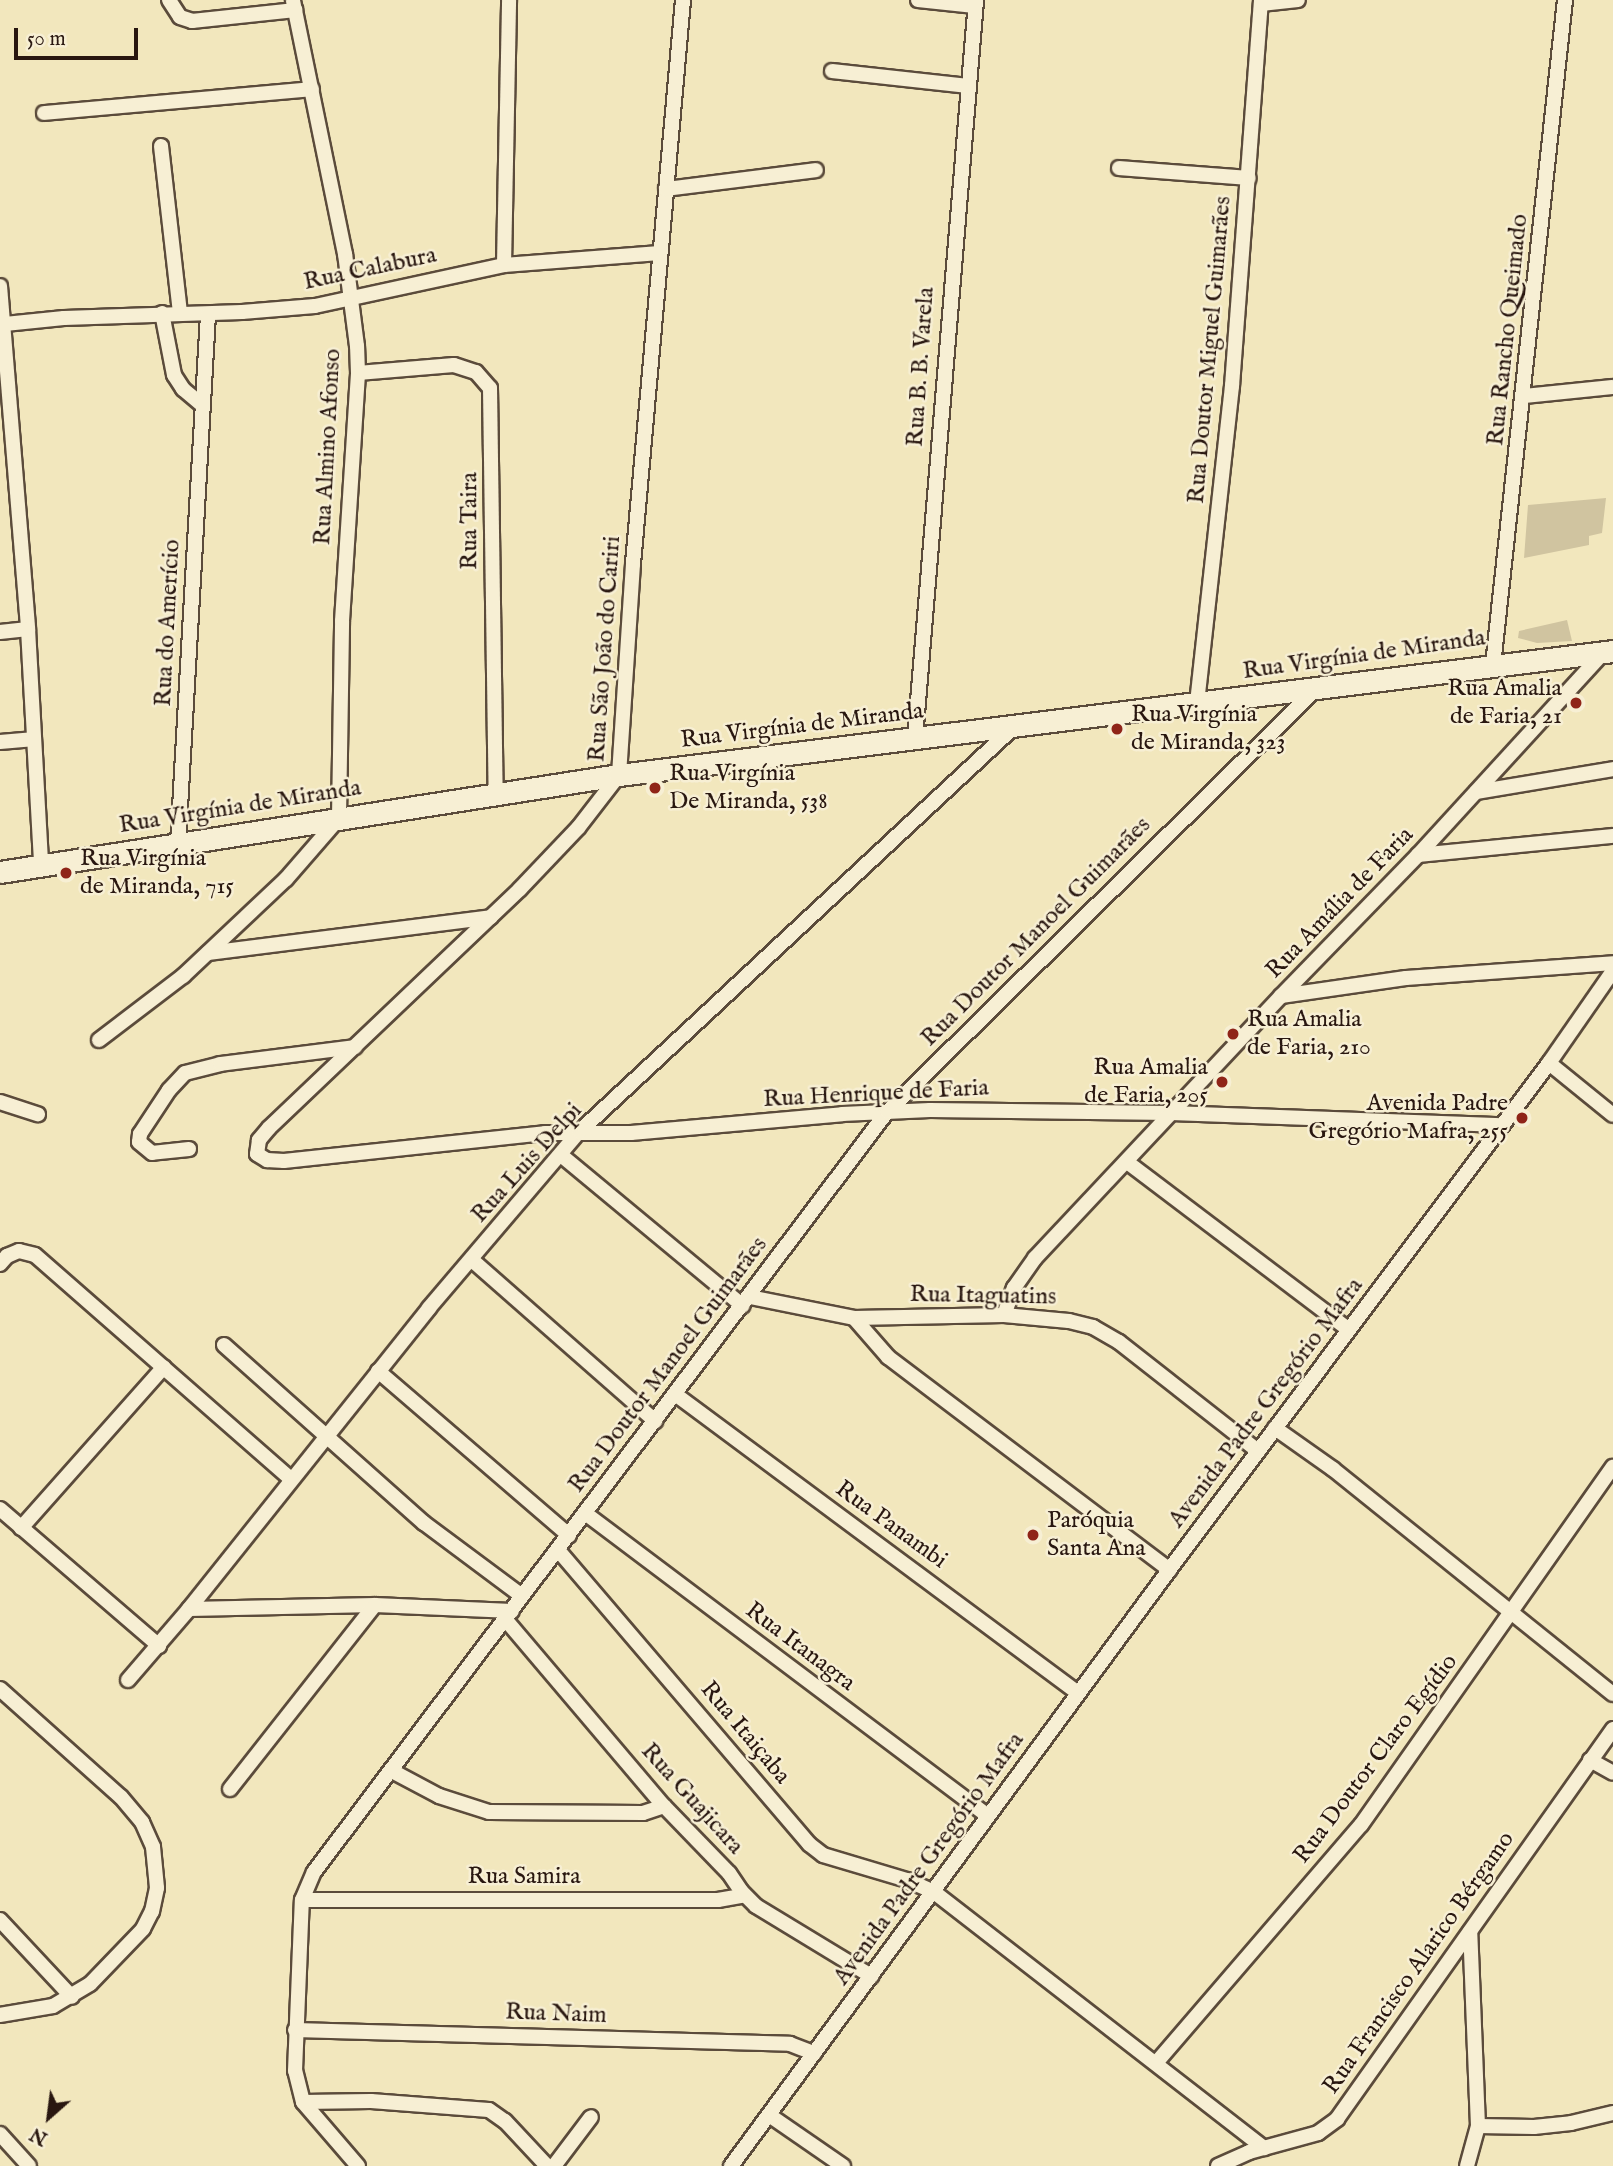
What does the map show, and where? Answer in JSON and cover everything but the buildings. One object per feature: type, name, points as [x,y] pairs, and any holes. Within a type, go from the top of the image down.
[{"type":"street","points":[[169,0],[180,17],[192,21],[294,5]]},
{"type":"street","points":[[504,265],[509,0]]},
{"type":"street","name":"Rua São João do Cariri","points":[[257,1154],[259,1140],[269,1128],[491,917],[578,828],[619,775],[632,577],[683,0]]},
{"type":"street","points":[[918,0],[976,3]]},
{"type":"street","points":[[1261,2],[1298,0]]},
{"type":"street","name":"Rua Rancho Queimado","points":[[1493,665],[1565,0]]},
{"type":"street","name":"Rua Doutor Miguel Guimarães","points":[[1197,704],[1232,386],[1261,2]]},
{"type":"street","name":"Rua B. B. Varela","points":[[915,738],[976,3]]},
{"type":"street","name":"Rua Almino Afonso","points":[[294,5],[352,300],[358,373],[342,621],[339,818]]},
{"type":"street","points":[[832,71],[968,86]]},
{"type":"street","points":[[44,113],[312,89]]},
{"type":"street","points":[[161,146],[180,313]]},
{"type":"street","points":[[1119,168],[1249,178]]},
{"type":"street","points":[[666,189],[816,170]]},
{"type":"street","name":"Rua Calabura","points":[[5,324],[315,306],[504,265],[660,253]]},
{"type":"street","points":[[0,286],[28,629],[41,865]]},
{"type":"street","points":[[162,313],[174,375],[183,389],[203,406]]},
{"type":"street","name":"Rua do Amerício","points":[[178,844],[208,314]]},
{"type":"street","name":"Rua Taira","points":[[358,373],[454,365],[476,372],[490,388],[496,794]]},
{"type":"street","points":[[1524,396],[1613,387]]},
{"type":"street","points":[[0,632],[28,629]]},
{"type":"street","name":"Rua Virgínia de Miranda","points":[[0,872],[619,775],[1315,690],[1609,651]]},
{"type":"street","name":"Rua Amália de Faria","points":[[1004,1315],[1022,1273],[1171,1112],[1418,856],[1609,651]]},
{"type":"street","name":"Rua Doutor Manoel Guimarães","points":[[358,2166],[303,2102],[295,2071],[302,1900],[314,1872],[887,1112],[1315,690]]},
{"type":"street","name":"Rua Luis Delpi","points":[[128,1680],[189,1609],[324,1436],[579,1132],[1015,726]]},
{"type":"street","points":[[0,742],[32,739]]},
{"type":"street","points":[[1476,792],[1613,769]]},
{"type":"street","points":[[99,1040],[208,953],[286,879],[339,818]]},
{"type":"street","points":[[1418,856],[1613,836]]},
{"type":"street","points":[[208,953],[491,917]]},
{"type":"street","points":[[1281,996],[1406,978],[1613,963]]},
{"type":"street","name":"Avenida Padre Gregório Mafra","points":[[731,2166],[1078,1693],[1549,1063],[1613,971]]},
{"type":"street","points":[[188,1149],[152,1153],[139,1142],[140,1134],[169,1090],[185,1073],[220,1064],[355,1047]]},
{"type":"street","points":[[1549,1063],[1613,1115]]},
{"type":"street","points":[[0,1102],[38,1114]]},
{"type":"street","name":"Rua Henrique de Faria","points":[[257,1154],[267,1160],[284,1161],[579,1132],[631,1133],[887,1112],[1171,1112],[1502,1125]]},
{"type":"street","points":[[561,1156],[746,1301]]},
{"type":"street","points":[[1127,1162],[1349,1330]]},
{"type":"street","points":[[0,1264],[13,1253],[26,1252],[35,1255],[291,1479]]},
{"type":"street","points":[[472,1260],[655,1421]]},
{"type":"street","name":"Rua Itaguatins","points":[[746,1301],[854,1318],[1004,1315],[1069,1321],[1101,1330],[1258,1451]]},
{"type":"street","points":[[854,1318],[888,1357],[1170,1570]]},
{"type":"street","points":[[224,1345],[424,1523],[523,1596]]},
{"type":"street","points":[[22,1528],[164,1367]]},
{"type":"street","points":[[378,1371],[569,1535]]},
{"type":"street","name":"Rua Panambi","points":[[675,1394],[1078,1693]]},
{"type":"street","points":[[1275,1428],[1333,1469],[1613,1694]]},
{"type":"street","name":"Rua Doutor Claro Egídio","points":[[1157,2063],[1361,1825],[1613,1467]]},
{"type":"street","points":[[0,1509],[159,1646]]},
{"type":"street","name":"Rua Itanagra","points":[[585,1513],[988,1816]]},
{"type":"street","name":"Rua Itaiçaba","points":[[558,1550],[809,1844],[823,1855],[907,1880],[933,1892],[1264,2148]]},
{"type":"street","points":[[230,1789],[375,1605]]},
{"type":"street","points":[[189,1609],[375,1605],[509,1615]]},
{"type":"street","name":"Rua Guajicara","points":[[509,1615],[664,1806],[729,1873],[756,1906],[872,1976]]},
{"type":"street","points":[[0,1689],[121,1797],[150,1834],[157,1888],[152,1911],[143,1929],[106,1970],[72,1997],[32,2012],[0,2015]]},
{"type":"street","name":"Rua Francisco Alarico Bérgamo","points":[[1218,2166],[1264,2148],[1318,2133],[1337,2119],[1613,1728]]},
{"type":"street","points":[[1590,1760],[1613,1773]]},
{"type":"street","points":[[392,1772],[439,1796],[489,1812],[643,1813],[664,1806]]},
{"type":"street","name":"Rua Samira","points":[[302,1900],[718,1900],[745,1895]]},
{"type":"street","points":[[0,1920],[72,1997]]},
{"type":"street","points":[[1467,2166],[1478,2126],[1470,1931]]},
{"type":"street","name":"Rua Naim","points":[[295,2030],[790,2043],[814,2053]]},
{"type":"street","points":[[303,2102],[370,2101],[489,2110],[505,2121],[547,2166]]},
{"type":"street","points":[[1478,2126],[1534,2127],[1571,2123],[1613,2113]]},
{"type":"street","points":[[769,2115],[843,2166]]},
{"type":"street","points":[[554,2166],[591,2117]]},
{"type":"street","points":[[0,2134],[29,2166]]},
{"type":"shaded area","points":[[1606,498],[1602,533],[1589,536],[1589,545],[1524,558],[1528,505]]},
{"type":"shaded area","points":[[1567,620],[1572,641],[1537,643],[1518,638],[1519,631]]},
{"type":"place","name":"Rua Amalia de Faria, 21","points":[[1576,703]]},
{"type":"place","name":"Rua Virgínia de Miranda, 323","points":[[1117,729]]},
{"type":"place","name":"Rua Virgínia De Miranda, 538","points":[[655,788]]},
{"type":"place","name":"Rua Virgínia de Miranda, 715","points":[[66,873]]},
{"type":"place","name":"Rua Amalia de Faria, 210","points":[[1233,1034]]},
{"type":"place","name":"Rua Amalia de Faria, 205","points":[[1222,1082]]},
{"type":"place","name":"Avenida Padre Gregório Mafra, 255","points":[[1522,1118]]},
{"type":"place","name":"Paróquia Santa Ana","points":[[1033,1535]]}]
